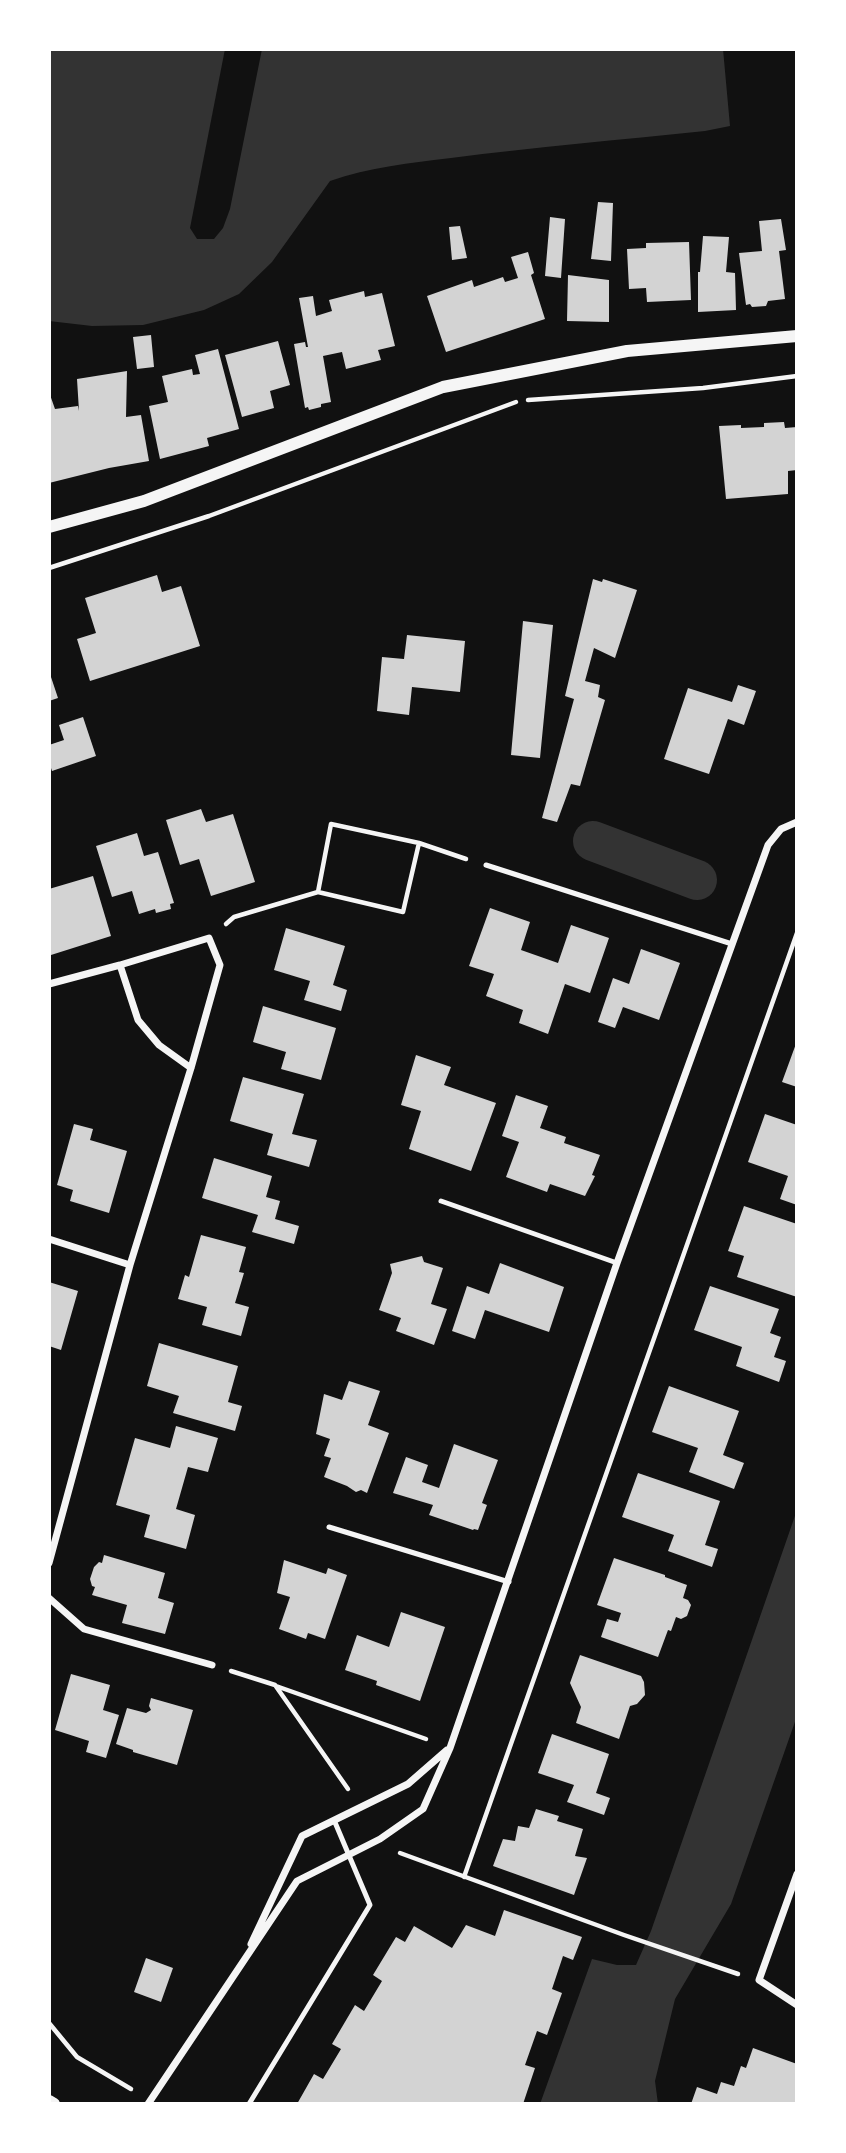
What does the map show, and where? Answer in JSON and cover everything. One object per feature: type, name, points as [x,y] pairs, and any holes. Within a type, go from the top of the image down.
[{"type":"street","points":[[49,527],[144,501],[443,387],[627,351],[797,335]]},
{"type":"street","points":[[150,2102],[297,1881],[380,1839],[423,1809],[450,1748],[617,1263],[768,845],[780,829],[797,822]]},
{"type":"street","points":[[49,984],[209,938],[220,965],[130,1265],[49,1563]]},
{"type":"street","points":[[120,965],[138,1020],[159,1045],[191,1068]]},
{"type":"street","points":[[49,1239],[130,1265]]},
{"type":"street","points":[[49,1598],[84,1629],[212,1665]]},
{"type":"street","points":[[240,1966],[302,1836],[408,1784],[450,1748]]},
{"type":"street","points":[[797,1874],[759,1980],[797,2005]]},
{"type":"street","points":[[49,2101],[54,2104]]},
{"type":"lane","points":[[486,866],[732,944]]},
{"type":"lane","points":[[441,1202],[617,1263]]},
{"type":"lane","points":[[329,1527],[509,1582]]},
{"type":"lane","points":[[249,2104],[370,1905],[334,1820]]},
{"type":"path","points":[[49,568],[209,516],[521,400],[703,388],[797,376]]},
{"type":"path","points":[[318,892],[331,824],[419,843],[486,866]]},
{"type":"path","points":[[209,938],[234,917],[318,892],[403,912],[419,843]]},
{"type":"path","points":[[464,1877],[797,933]]},
{"type":"path","points":[[275,1685],[450,1748]]},
{"type":"path","points":[[624,1935],[744,1976]]},
{"type":"path","points":[[49,2022],[77,2057],[150,2102]]},
{"type":"shaded area","points":[[49,49],[723,49],[730,126],[421,162],[345,176],[330,181],[272,262],[239,294],[204,310],[143,325],[92,326],[49,321]]},
{"type":"shaded area","points":[[797,1510],[797,1716],[731,1904],[675,1999],[655,2081],[658,2104],[540,2104],[592,1959],[617,1965],[636,1965],[651,1931]]},
{"type":"pier","points":[[225,49],[262,49],[230,209],[223,228],[214,239],[197,239],[190,228]]},
{"type":"building","points":[[598,202],[613,203],[611,261],[591,259]]},
{"type":"building","points":[[550,217],[565,219],[561,278],[545,276]]},
{"type":"building","points":[[781,219],[786,250],[779,251],[785,299],[768,301],[766,306],[746,305],[739,253],[762,251],[759,221]]},
{"type":"building","points":[[460,226],[467,258],[452,260],[449,227]]},
{"type":"building","points":[[703,236],[729,237],[726,272],[735,273],[736,310],[698,312],[698,272]]},
{"type":"building","points":[[689,242],[691,300],[647,302],[646,288],[629,289],[627,249],[646,248],[646,243]]},
{"type":"building","points":[[528,252],[534,273],[531,275],[545,319],[446,352],[427,296],[472,280],[474,287],[503,277],[505,282],[518,278],[511,257]]},
{"type":"building","points":[[568,275],[609,280],[609,322],[567,321]]},
{"type":"building","points":[[364,291],[365,297],[382,293],[395,346],[378,350],[381,360],[346,369],[342,352],[323,356],[331,402],[309,410],[308,407],[305,408],[294,344],[305,342],[308,347],[299,298],[313,296],[316,316],[332,311],[329,300]]},
{"type":"building","points":[[151,335],[154,367],[137,369],[133,337]]},
{"type":"building","points":[[278,341],[290,385],[270,391],[274,408],[242,417],[225,355]]},
{"type":"building","points":[[218,349],[239,429],[207,438],[209,446],[160,459],[149,406],[168,402],[162,376],[192,369],[193,375],[200,374],[195,355]]},
{"type":"building","points":[[127,371],[126,417],[141,415],[149,461],[49,483],[49,392],[55,409],[78,406],[79,411],[77,379]]},
{"type":"building","points":[[784,422],[785,428],[797,427],[797,470],[788,471],[788,494],[726,499],[719,426],[764,427],[764,423]]},
{"type":"building","points":[[157,575],[162,592],[181,586],[200,646],[90,681],[77,639],[96,633],[85,598]]},
{"type":"building","points":[[593,579],[602,582],[603,579],[637,590],[615,658],[594,648],[585,681],[600,685],[598,697],[605,700],[580,786],[571,784],[557,822],[542,818],[574,699],[565,696]]},
{"type":"building","points":[[523,621],[553,625],[540,758],[511,755]]},
{"type":"building","points":[[407,635],[465,641],[460,692],[412,687],[409,715],[377,711],[382,657],[404,659]]},
{"type":"building","points":[[49,671],[58,698],[49,701]]},
{"type":"building","points":[[738,685],[756,691],[744,725],[728,719],[709,774],[664,759],[688,688],[732,702]]},
{"type":"building","points":[[83,717],[96,756],[52,771],[49,745],[64,740],[59,725]]},
{"type":"building","points":[[201,809],[206,822],[233,814],[255,882],[211,896],[199,859],[180,865],[166,820]]},
{"type":"building","points":[[137,833],[144,856],[158,852],[174,903],[170,904],[171,909],[156,913],[155,909],[139,914],[132,891],[112,897],[96,846]]},
{"type":"building","points":[[93,876],[111,936],[51,955],[49,889]]},
{"type":"building","points":[[490,908],[530,922],[521,950],[558,963],[571,925],[609,938],[590,993],[565,984],[548,1034],[519,1023],[523,1010],[486,996],[494,974],[469,966]]},
{"type":"building","points":[[286,928],[345,946],[333,985],[347,990],[341,1011],[304,1000],[310,981],[274,970]]},
{"type":"building","points":[[641,949],[680,963],[659,1020],[623,1007],[615,1028],[598,1022],[613,978],[629,984]]},
{"type":"building","points":[[263,1006],[336,1028],[321,1080],[281,1069],[286,1052],[253,1042]]},
{"type":"building","points":[[797,1041],[797,1087],[782,1082]]},
{"type":"building","points":[[416,1055],[451,1067],[444,1085],[496,1103],[471,1171],[409,1149],[421,1111],[401,1105]]},
{"type":"building","points":[[243,1077],[304,1094],[292,1134],[317,1140],[309,1167],[267,1155],[273,1134],[230,1121]]},
{"type":"building","points":[[516,1095],[548,1106],[540,1128],[566,1137],[564,1143],[600,1155],[592,1175],[595,1176],[585,1196],[550,1184],[547,1192],[506,1177],[519,1142],[502,1136]]},
{"type":"building","points":[[765,1114],[797,1125],[797,1205],[780,1199],[788,1176],[748,1162]]},
{"type":"building","points":[[74,1124],[93,1129],[90,1140],[127,1151],[109,1213],[70,1201],[73,1190],[57,1185]]},
{"type":"building","points":[[214,1158],[272,1176],[266,1197],[280,1201],[275,1219],[299,1226],[294,1244],[252,1232],[258,1215],[202,1198]]},
{"type":"building","points":[[744,1206],[797,1224],[797,1297],[737,1277],[744,1256],[728,1251]]},
{"type":"building","points":[[201,1235],[246,1247],[239,1272],[244,1273],[235,1303],[249,1307],[241,1336],[202,1325],[207,1307],[178,1299],[185,1275],[189,1277]]},
{"type":"building","points":[[422,1256],[424,1262],[443,1268],[431,1304],[447,1309],[434,1345],[396,1331],[401,1318],[379,1310],[392,1273],[390,1264]]},
{"type":"building","points":[[500,1263],[564,1287],[549,1332],[485,1310],[475,1339],[452,1331],[467,1286],[489,1294]]},
{"type":"building","points":[[49,1282],[78,1291],[61,1350],[49,1346]]},
{"type":"building","points":[[710,1286],[779,1309],[770,1333],[781,1337],[774,1357],[786,1361],[779,1382],[736,1366],[742,1347],[694,1330]]},
{"type":"building","points":[[159,1343],[238,1366],[228,1402],[242,1406],[235,1431],[173,1413],[179,1396],[147,1386]]},
{"type":"building","points":[[349,1381],[380,1391],[368,1425],[389,1433],[367,1493],[361,1490],[356,1492],[324,1477],[331,1458],[324,1456],[330,1439],[316,1434],[324,1394],[342,1400]]},
{"type":"building","points":[[669,1386],[739,1411],[723,1455],[744,1463],[734,1489],[689,1472],[698,1448],[652,1432]]},
{"type":"building","points":[[176,1426],[218,1438],[208,1472],[188,1467],[176,1509],[195,1515],[186,1549],[144,1537],[150,1515],[116,1505],[135,1438],[170,1448]]},
{"type":"building","points":[[454,1444],[498,1460],[482,1503],[487,1505],[478,1530],[429,1515],[433,1505],[393,1493],[406,1457],[428,1465],[422,1482],[439,1488]]},
{"type":"building","points":[[638,1473],[720,1501],[705,1545],[718,1549],[712,1567],[668,1551],[674,1535],[622,1517]]},
{"type":"building","points":[[104,1555],[165,1573],[158,1598],[174,1603],[165,1634],[122,1623],[127,1605],[92,1595],[95,1587],[90,1579],[94,1567],[99,1562],[102,1563]]},
{"type":"building","points":[[614,1558],[687,1585],[683,1598],[691,1605],[687,1616],[681,1619],[676,1617],[658,1657],[601,1637],[607,1619],[618,1622],[621,1613],[597,1605]]},
{"type":"building","points":[[284,1560],[326,1574],[328,1568],[347,1575],[325,1639],[308,1633],[306,1639],[279,1629],[290,1597],[277,1593]]},
{"type":"building","points":[[401,1612],[445,1627],[420,1701],[345,1670],[357,1635],[389,1647]]},
{"type":"building","points":[[580,1655],[641,1676],[644,1682],[645,1695],[637,1704],[630,1706],[619,1739],[576,1723],[581,1707],[570,1683]]},
{"type":"building","points":[[71,1674],[110,1685],[103,1710],[119,1715],[106,1758],[86,1752],[89,1741],[55,1730]]},
{"type":"building","points":[[151,1698],[193,1710],[177,1765],[116,1744],[127,1708],[146,1713],[151,1710]]},
{"type":"building","points":[[552,1734],[609,1754],[596,1793],[610,1798],[604,1815],[567,1802],[574,1785],[538,1773]]},
{"type":"building","points":[[536,1809],[559,1816],[557,1821],[583,1829],[575,1856],[587,1858],[574,1895],[493,1866],[503,1839],[515,1841],[518,1826],[529,1828]]},
{"type":"building","points":[[504,1910],[582,1937],[573,1960],[563,1956],[552,1989],[562,1993],[547,2035],[537,2031],[525,2065],[535,2068],[523,2104],[297,2104],[314,2074],[323,2079],[341,2049],[332,2044],[355,2005],[364,2011],[382,1981],[373,1975],[396,1937],[405,1942],[414,1926],[452,1948],[466,1925],[495,1936]]},
{"type":"building","points":[[146,1958],[173,1968],[161,2002],[134,1992]]},
{"type":"building","points":[[753,2048],[797,2064],[797,2104],[691,2104],[697,2087],[717,2094],[721,2082],[734,2086],[741,2066],[746,2068]]},
{"type":"waterway","points":[[593,841],[697,880]]}]
